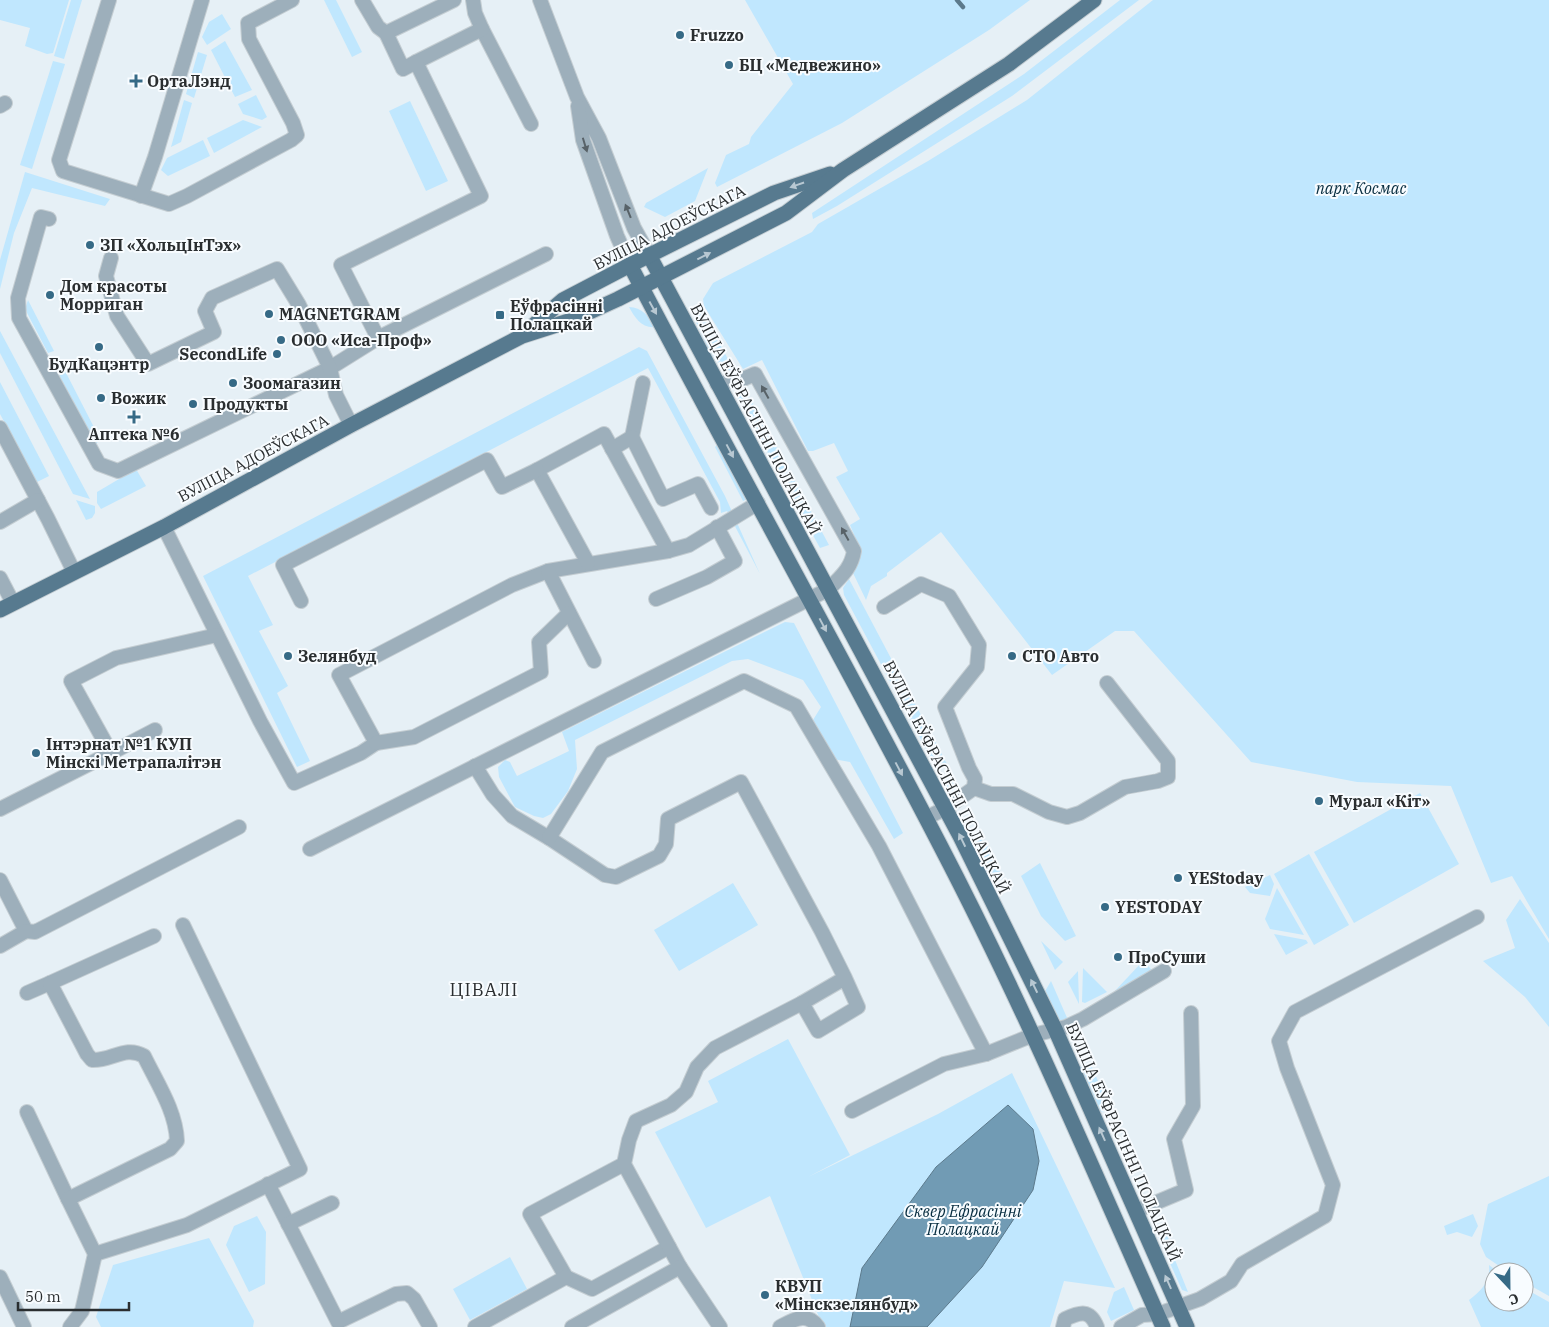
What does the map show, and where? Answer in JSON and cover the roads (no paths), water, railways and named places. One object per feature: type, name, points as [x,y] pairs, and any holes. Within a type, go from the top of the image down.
[{"type":"main road","name":"ВУЛІЦА АДОЕЎСКАГА","points":[[7,607],[522,336],[572,320],[642,288],[786,213],[843,170],[1009,64],[1094,0]]},
{"type":"main road","name":"ВУЛІЦА АДОЕЎСКАГА","points":[[522,336],[563,300],[649,255],[774,193],[843,170]]},
{"type":"main road","name":"ВУЛІЦА ЕЎФРАСІННІ ПОЛАЦКАЙ","points":[[649,255],[946,808],[1055,1029],[1187,1327]]},
{"type":"main road","points":[[630,265],[926,818],[1051,1072],[1160,1320]]},
{"type":"street","points":[[109,0],[59,160],[63,171],[168,204],[187,196],[297,135],[293,123],[249,39],[248,23],[292,0]]},
{"type":"street","points":[[141,196],[155,157],[202,0]]},
{"type":"street","points":[[362,0],[378,27],[386,33],[404,69],[482,29]]},
{"type":"street","points":[[386,33],[454,0]]},
{"type":"street","points":[[473,0],[475,13],[482,29],[532,124]]},
{"type":"street","points":[[540,0],[577,98],[599,138],[634,228],[649,255]]},
{"type":"street","points":[[378,338],[341,265],[481,196],[416,62]]},
{"type":"street","points":[[577,98],[583,140],[617,236],[630,265]]},
{"type":"street","points":[[49,219],[41,217],[18,298],[19,318],[99,464],[118,471],[330,368],[378,338],[546,254]]},
{"type":"street","points":[[111,258],[106,276],[117,316],[148,364],[214,332],[205,311],[212,298],[277,269],[300,305],[330,368],[336,395],[351,425]]},
{"type":"street","points":[[310,850],[829,589],[852,562],[854,551],[755,374],[743,379],[717,384]]},
{"type":"street","points":[[643,384],[632,437],[663,499]]},
{"type":"street","points":[[0,428],[74,572]]},
{"type":"street","points":[[301,601],[283,566],[487,460],[502,487],[604,434],[668,551]]},
{"type":"street","points":[[612,449],[632,437]]},
{"type":"street","points":[[537,470],[588,563]]},
{"type":"street","points":[[645,509],[698,484],[710,508]]},
{"type":"street","points":[[0,522],[38,500]]},
{"type":"street","points":[[376,742],[339,675],[512,584],[548,571],[668,551],[689,545],[758,503]]},
{"type":"street","points":[[164,526],[260,722],[294,784],[361,753],[376,742],[414,737],[541,672],[539,642],[570,613]]},
{"type":"street","points":[[656,599],[707,577],[734,561],[717,527]]},
{"type":"street","points":[[548,571],[594,661]]},
{"type":"street","points":[[0,578],[7,607]]},
{"type":"street","points":[[884,607],[921,584],[949,596],[979,645],[977,667],[945,707],[975,779],[974,788],[946,808],[926,818]]},
{"type":"street","points":[[111,753],[71,681],[116,658],[217,635]]},
{"type":"street","points":[[549,838],[602,752],[744,681],[796,706],[879,846],[986,1054]]},
{"type":"street","points":[[974,788],[992,794],[1013,794],[1049,812],[1067,817],[1080,813],[1125,787],[1158,781],[1168,776],[1168,761],[1107,683]]},
{"type":"street","points":[[0,809],[155,730]]},
{"type":"street","points":[[475,766],[493,795],[512,816],[605,875],[616,877],[659,856],[666,844],[668,819],[741,782],[822,932],[858,1007],[818,1031],[802,1003]]},
{"type":"street","points":[[0,946],[26,931],[36,932],[239,827]]},
{"type":"street","points":[[0,880],[26,931]]},
{"type":"street","points":[[1121,1327],[1142,1315],[1160,1320],[1179,1307],[1200,1299],[1230,1281],[1242,1264],[1325,1216],[1333,1185],[1287,1068],[1279,1041],[1295,1012],[1477,917]]},
{"type":"street","points":[[95,1254],[187,1225],[300,1169],[183,925]]},
{"type":"street","points":[[28,993],[154,936]]},
{"type":"street","points":[[852,1111],[944,1064],[986,1054],[1033,1035],[1066,1027],[1164,971]]},
{"type":"street","points":[[720,1327],[680,1267],[624,1164],[629,1140],[636,1121],[671,1105],[686,1092],[697,1067],[715,1048],[802,1003],[845,978]]},
{"type":"street","points":[[50,983],[87,1054],[92,1060],[100,1061],[122,1053],[136,1051],[144,1056],[172,1115],[177,1141],[170,1150],[68,1198]]},
{"type":"street","points":[[1136,1211],[1186,1190],[1174,1139],[1193,1106],[1191,1013]]},
{"type":"street","points":[[26,1112],[95,1254],[82,1311],[70,1327]]},
{"type":"street","points":[[624,1164],[530,1214],[566,1277],[592,1289],[670,1247]]},
{"type":"street","points":[[268,1184],[338,1322],[396,1294],[407,1293],[414,1298],[430,1327]]},
{"type":"street","points":[[288,1224],[332,1203]]},
{"type":"street","points":[[572,1327],[680,1267]]},
{"type":"street","points":[[0,1277],[24,1327]]},
{"type":"street","points":[[475,1327],[566,1277]]},
{"type":"street","points":[[1063,1327],[1065,1319],[1076,1314],[1088,1314],[1094,1319],[1098,1327]]},
{"type":"street","points":[[780,1327],[796,1318],[808,1320],[818,1327]]},
{"type":"waterway","points":[[957,0],[963,7]]},
{"type":"place","name":"Fruzzo","points":[[680,35]]},
{"type":"place","name":"БЦ «Медвежино»","points":[[729,65]]},
{"type":"place","name":"ОртаЛэнд","points":[[136,81]]},
{"type":"place","name":"ЗП «ХольцIнТэх»","points":[[90,245]]},
{"type":"place","name":"Дом красоты Морриган","points":[[50,295]]},
{"type":"place","name":"MAGNETGRAM","points":[[269,314]]},
{"type":"place","name":"Еўфрасінні Полацкай","points":[[500,315]]},
{"type":"place","name":"ООО «Иса-Проф»","points":[[281,340]]},
{"type":"place","name":"БудКацэнтр","points":[[99,347]]},
{"type":"place","name":"SecondLife","points":[[277,354]]},
{"type":"place","name":"Зоомагазин","points":[[233,383]]},
{"type":"place","name":"Вожик","points":[[101,398]]},
{"type":"place","name":"Продукты","points":[[193,404]]},
{"type":"place","name":"Аптека №6","points":[[134,417]]},
{"type":"place","name":"Зелянбуд","points":[[288,656]]},
{"type":"place","name":"СТО Авто","points":[[1012,656]]},
{"type":"place","name":"Інтэрнат №1 КУП Мінскі Метрапалітэн","points":[[36,753]]},
{"type":"place","name":"Мурал «Кіт»","points":[[1319,801]]},
{"type":"place","name":"YEStoday","points":[[1178,878]]},
{"type":"place","name":"YESTODAY","points":[[1105,907]]},
{"type":"place","name":"ПроСуши","points":[[1118,957]]},
{"type":"place","name":"КВУП «Мінскзелянбуд»","points":[[765,1295]]},
{"type":"district","name":"ЦІВАЛІ","points":[[484,989]]},
{"type":"park label","name":"парк Космас","points":[[1361,188]]},
{"type":"park label","name":"Сквер Ефрасінні Полацкай","points":[[963,1220]]}]
